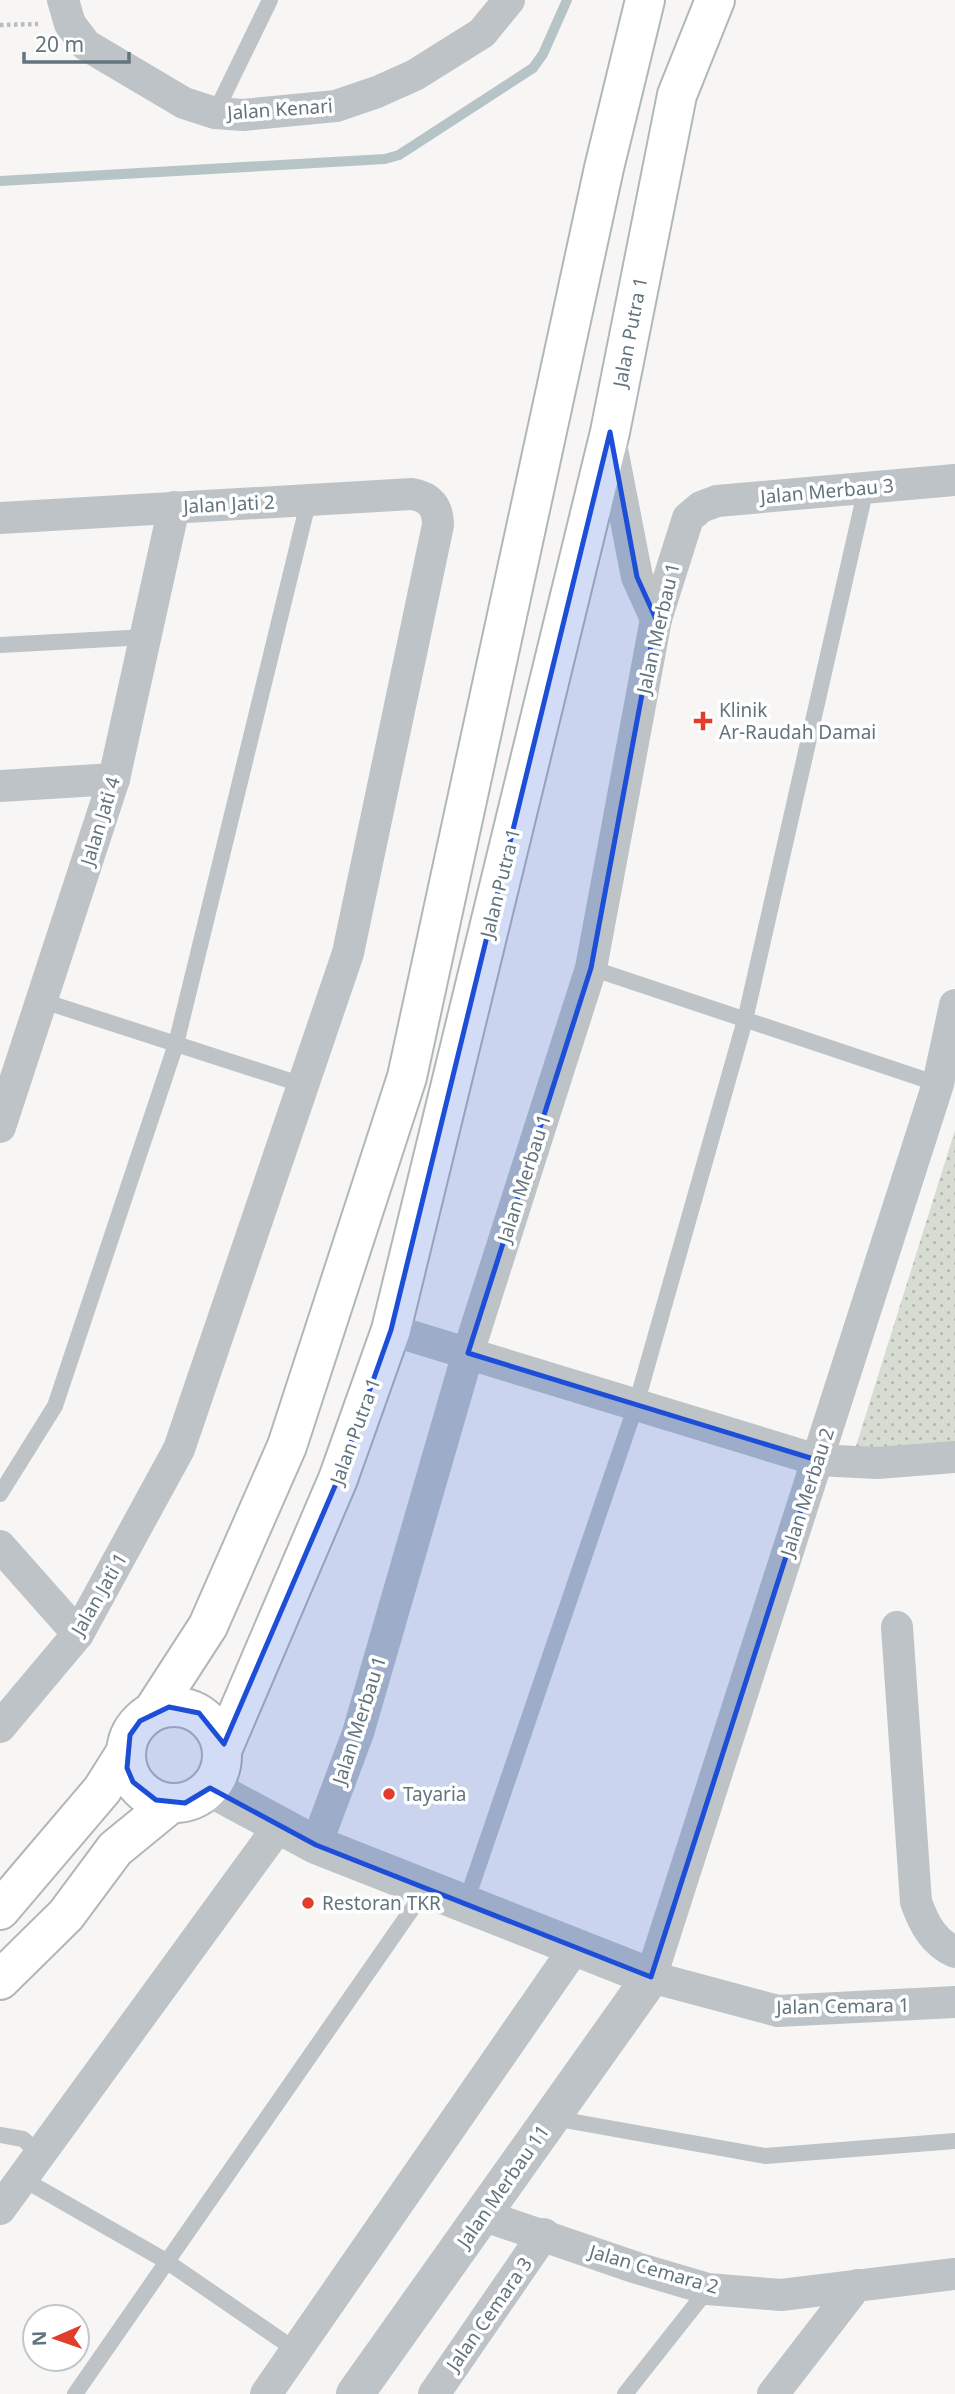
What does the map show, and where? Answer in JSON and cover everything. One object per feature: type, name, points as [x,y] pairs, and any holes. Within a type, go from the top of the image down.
[{"type":"main road","points":[[153,1711],[208,1626],[287,1446],[407,1077],[604,168],[645,0]]},
{"type":"main road","name":"Jalan Putra 1","points":[[222,1748],[338,1479],[391,1330],[610,432],[677,95],[716,0]]},
{"type":"main road","points":[[169,1707],[199,1713],[210,1722],[222,1748],[218,1776],[210,1788],[185,1803],[170,1804],[156,1800],[134,1782],[127,1768],[126,1752],[130,1735],[139,1721],[153,1711],[169,1707]]},
{"type":"main road","points":[[0,1910],[93,1801],[126,1752]]},
{"type":"main road","points":[[0,1980],[66,1915],[116,1849],[170,1804]]},
{"type":"street","name":"Jalan Kenari","points":[[64,0],[70,24],[86,45],[184,103],[215,113],[243,115],[336,106],[376,92],[415,75],[482,33],[509,0]]},
{"type":"street","points":[[610,432],[617,487],[635,567],[656,619]]},
{"type":"street","name":"Jalan Merbau 3","points":[[701,507],[717,501],[955,480]]},
{"type":"street","name":"Jalan Jati 2","points":[[0,518],[309,499],[423,496],[432,503],[438,514],[438,525]]},
{"type":"street","name":"Jalan Jati 4","points":[[0,1127],[114,779],[174,507]]},
{"type":"street","name":"Jalan Merbau 1","points":[[316,1844],[358,1733],[468,1353],[591,968],[656,619],[681,534],[688,519],[701,507]]},
{"type":"street","name":"Jalan Jati 1","points":[[1,1722],[78,1634],[179,1449],[348,953],[438,525]]},
{"type":"street","points":[[0,786],[114,779]]},
{"type":"street","name":"Jalan Merbau 2","points":[[651,1978],[938,1084],[955,1005]]},
{"type":"street","points":[[391,1330],[817,1460],[877,1463],[955,1457]]},
{"type":"street","points":[[0,1546],[78,1634]]},
{"type":"street","points":[[897,1627],[916,1902],[924,1925],[938,1941],[955,1952]]},
{"type":"street","points":[[210,1788],[316,1844],[651,1978]]},
{"type":"street","points":[[0,2209],[279,1826]]},
{"type":"street","points":[[266,2394],[574,1949]]},
{"type":"street","name":"Jalan Cemara 1","points":[[651,1978],[778,2011],[955,2002]]},
{"type":"street","name":"Jalan Merbau 11","points":[[355,2394],[651,1978]]},
{"type":"street","name":"Jalan Cemara 2","points":[[482,2215],[544,2234],[637,2269],[708,2289],[781,2295],[955,2274]]},
{"type":"street","name":"Jalan Cemara 3","points":[[434,2394],[544,2234]]},
{"type":"street","points":[[773,2394],[857,2285]]},
{"type":"lane","points":[[215,113],[270,0]]},
{"type":"lane","points":[[466,1905],[636,1405],[745,1020],[866,488]]},
{"type":"lane","points":[[0,1494],[55,1406],[176,1044],[309,499]]},
{"type":"lane","points":[[0,645],[147,637]]},
{"type":"lane","points":[[591,968],[938,1084]]},
{"type":"lane","points":[[43,1001],[303,1085]]},
{"type":"lane","points":[[75,2394],[426,1889]]},
{"type":"lane","points":[[551,2118],[765,2156],[955,2141]]},
{"type":"lane","points":[[0,2135],[23,2139],[31,2166],[297,2351]]},
{"type":"lane","points":[[625,2394],[708,2289]]},
{"type":"highlighted area","points":[[610,432],[637,577],[656,619],[591,968],[468,1353],[817,1460],[651,1977],[316,1845],[210,1788],[185,1803],[156,1800],[133,1782],[127,1768],[130,1735],[140,1721],[169,1707],[199,1713],[224,1744],[338,1479],[391,1330]]},
{"type":"shaded area","points":[[955,1130],[955,1442],[855,1449]]},
{"type":"waterway","points":[[0,181],[385,159],[399,155],[533,68],[543,54],[567,0]]},
{"type":"place","name":"Klinik Ar-Raudah Damai","points":[[703,721]]},
{"type":"place","name":"Tayaria","points":[[389,1794]]},
{"type":"place","name":"Restoran TKR","points":[[308,1903]]}]
